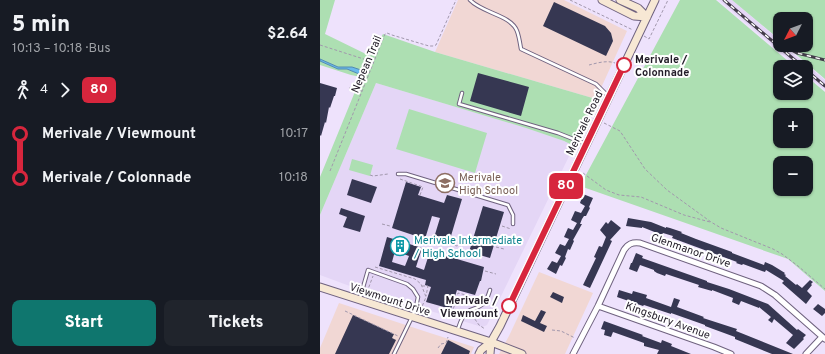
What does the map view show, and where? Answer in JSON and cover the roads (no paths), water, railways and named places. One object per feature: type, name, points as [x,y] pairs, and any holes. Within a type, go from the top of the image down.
[{"type":"main road","points":[[602,0],[634,16],[647,17]]},
{"type":"main road","points":[[620,0],[638,8],[647,17]]},
{"type":"main road","name":"Merivale Road","points":[[490,354],[491,342],[655,0]]},
{"type":"main road","name":"Viewmount Drive","points":[[320,287],[491,342],[522,354]]},
{"type":"main road","name":"Merivale Road","points":[[479,354],[481,350],[491,342]]},
{"type":"street","name":"Glenmanor Drive","points":[[573,354],[598,306],[624,250],[633,242],[640,243],[761,286],[775,295],[824,338]]},
{"type":"street","name":"Kingsbury Avenue","points":[[598,306],[731,354]]},
{"type":"street","points":[[806,354],[824,338]]},
{"type":"lane","points":[[470,0],[481,8],[511,22],[517,30],[521,49],[596,84],[609,97]]},
{"type":"lane","points":[[462,93],[459,104],[558,133],[586,144]]},
{"type":"lane","points":[[398,174],[406,174],[508,205],[513,215],[513,224]]},
{"type":"lane","points":[[359,300],[368,270],[407,284],[413,289],[418,297],[416,308],[394,354]]},
{"type":"lane","points":[[457,332],[466,312],[479,307],[487,300],[490,290]]},
{"type":"water","points":[[320,59],[338,67],[352,67],[361,70],[361,73],[359,74],[347,69],[338,69],[320,61]]},
{"type":"railway","points":[[724,0],[795,60]]},
{"type":"railway","points":[[795,52],[825,60]]},
{"type":"railway","points":[[813,76],[825,86]]},
{"type":"place","name":"Merivale / Colonnade","points":[[624,65]]},
{"type":"place","name":"Merivale High School","points":[[445,183]]},
{"type":"place","name":"Merivale Intermediate / High School","points":[[400,246]]},
{"type":"place","name":"Merivale / Viewmount","points":[[509,306]]}]
